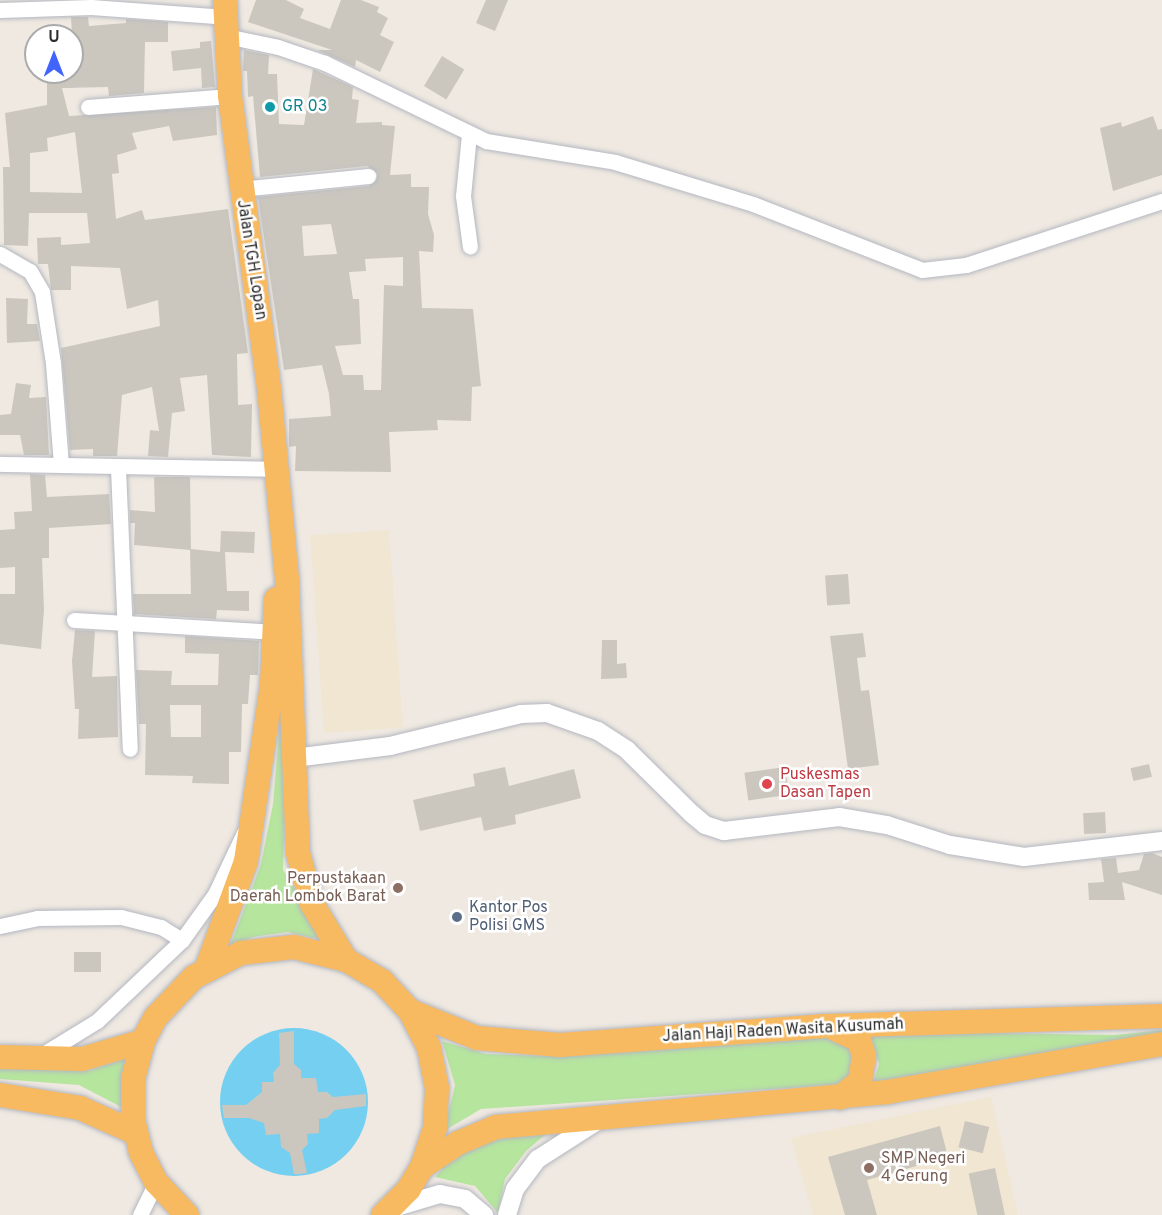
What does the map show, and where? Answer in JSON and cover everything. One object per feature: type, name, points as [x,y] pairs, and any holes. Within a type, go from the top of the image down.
[{"type":"highway","name":"Jalan TGH Lopan","points":[[226,18],[230,96],[240,189],[277,469],[280,519]]},
{"type":"highway","points":[[280,519],[274,632],[294,758],[296,834],[304,886],[325,929],[346,960]]},
{"type":"highway","points":[[206,970],[246,861],[283,685],[280,519]]},
{"type":"highway","points":[[181,1213],[156,1182],[136,1133],[133,1079],[143,1041],[173,995],[206,970],[241,954],[268,948],[294,947],[346,960],[382,981],[410,1011],[429,1048],[437,1088],[435,1128],[422,1167],[388,1212]]},
{"type":"highway","name":"Jalan Haji Raden Wasita Kusumah","points":[[410,1011],[477,1038],[525,1044],[825,1026],[1162,1016]]},
{"type":"highway","points":[[825,1026],[854,1036],[864,1050],[860,1081],[840,1098]]},
{"type":"highway","points":[[0,1057],[35,1059],[99,1056],[143,1041]]},
{"type":"highway","points":[[422,1167],[458,1143],[496,1127],[610,1115],[840,1098],[1162,1044]]},
{"type":"highway","points":[[0,1095],[80,1108],[136,1133]]},
{"type":"street","points":[[0,9],[91,4],[226,18],[278,47],[326,63],[468,134],[510,147],[615,162],[753,204],[928,271],[966,264],[1162,201]]},
{"type":"street","points":[[88,107],[230,96]]},
{"type":"street","points":[[468,134],[462,196],[470,247]]},
{"type":"street","points":[[240,189],[368,176]]},
{"type":"street","points":[[0,254],[30,271],[42,292],[53,363],[61,464]]},
{"type":"street","points":[[0,464],[61,464],[118,468],[277,469]]},
{"type":"street","points":[[118,468],[129,749]]},
{"type":"street","points":[[74,620],[274,632]]},
{"type":"street","points":[[294,758],[390,746],[521,714],[547,713],[598,731],[627,750],[705,825],[724,831],[839,817],[886,825],[950,845],[1024,857],[1162,841]]},
{"type":"street","points":[[35,1059],[97,1021],[182,940],[215,894],[255,810]]},
{"type":"street","points":[[0,926],[37,918],[121,917],[161,927],[182,940]]},
{"type":"street","points":[[507,1215],[515,1189],[538,1159],[570,1135],[610,1115]]},
{"type":"street","points":[[140,1215],[156,1182]]},
{"type":"street","points":[[388,1212],[440,1194],[465,1199],[484,1215]]},
{"type":"shaded area","points":[[389,530],[403,728],[324,733],[310,536]]},
{"type":"shaded area","points":[[991,1097],[1018,1215],[813,1215],[791,1138]]},
{"type":"green space","points":[[282,696],[289,696],[283,870],[327,941],[288,932],[253,937],[230,946],[261,864],[273,804]]},
{"type":"green space","points":[[1162,1030],[1162,1040],[871,1091],[879,1064],[872,1040],[864,1031],[1115,1035]]},
{"type":"green space","points":[[844,1035],[859,1047],[846,1084],[481,1109],[444,1131],[455,1085],[442,1041],[486,1054],[542,1056]]},
{"type":"green space","points":[[129,1057],[121,1083],[121,1107],[79,1085],[0,1079],[0,1065],[88,1071]]},
{"type":"green space","points":[[553,1128],[526,1151],[505,1179],[498,1213],[475,1186],[435,1177],[470,1137]]},
{"type":"water","points":[[294,1028],[308,1029],[322,1034],[335,1040],[346,1050],[356,1061],[362,1074],[367,1088],[367,1116],[362,1130],[356,1143],[346,1154],[335,1164],[322,1170],[308,1175],[294,1176],[280,1175],[266,1170],[253,1164],[242,1154],[232,1143],[226,1130],[221,1116],[220,1102],[221,1088],[226,1074],[232,1061],[242,1050],[253,1040],[266,1034],[280,1029]]},
{"type":"building","points":[[256,0],[286,0],[304,9],[300,18],[330,29],[341,0],[361,0],[379,7],[377,12],[388,18],[380,35],[394,42],[380,72],[356,60],[355,67],[317,50],[332,50],[248,22]]},
{"type":"building","points":[[486,0],[508,0],[495,31],[476,23]]},
{"type":"building","points":[[71,17],[88,17],[89,26],[126,23],[126,19],[168,22],[168,42],[145,42],[144,93],[109,96],[108,87],[62,88],[69,116],[216,107],[217,135],[173,141],[169,126],[132,133],[137,149],[117,155],[119,173],[112,174],[116,219],[142,210],[145,220],[228,209],[248,353],[237,354],[238,405],[252,404],[251,457],[212,455],[207,375],[180,378],[185,411],[172,413],[168,457],[148,456],[150,430],[159,431],[152,387],[122,395],[117,456],[93,456],[93,449],[70,450],[61,348],[160,326],[158,300],[127,309],[120,268],[71,266],[71,290],[51,290],[48,264],[38,264],[37,238],[61,237],[61,245],[90,243],[87,213],[29,213],[28,246],[4,245],[3,167],[10,167],[5,113],[47,105],[47,84],[84,84],[84,24],[71,24]],"holes":[[[75,132],[82,193],[30,192],[30,153],[48,151],[47,138]]]},
{"type":"building","points":[[211,41],[215,87],[202,88],[201,68],[173,71],[171,51],[200,48],[200,42]]},
{"type":"building","points":[[244,50],[269,55],[268,74],[277,74],[279,124],[304,125],[313,69],[353,87],[352,99],[359,100],[356,123],[382,122],[382,125],[395,126],[390,175],[411,174],[411,187],[429,187],[428,214],[434,235],[433,252],[419,251],[422,308],[473,309],[481,386],[472,387],[471,421],[437,420],[438,430],[389,432],[391,472],[295,471],[296,446],[289,447],[289,419],[331,416],[329,394],[322,365],[284,370],[258,197],[369,186],[378,174],[367,166],[260,177],[253,96],[248,97],[247,71],[243,71]],"holes":[[[331,224],[337,254],[304,256],[302,226]],[[403,257],[403,286],[384,285],[381,390],[364,390],[363,375],[343,375],[335,346],[361,344],[359,299],[353,299],[349,272],[366,271],[365,259]]]},
{"type":"building","points":[[442,56],[464,69],[446,99],[424,86]]},
{"type":"building","points":[[1153,116],[1158,130],[1162,129],[1162,175],[1113,191],[1100,128],[1121,122],[1122,127]]},
{"type":"building","points":[[6,298],[28,299],[27,324],[37,324],[40,341],[7,343]]},
{"type":"building","points":[[16,383],[31,385],[29,398],[46,397],[49,455],[24,455],[20,435],[0,435],[0,415],[11,414]]},
{"type":"building","points":[[30,474],[45,475],[47,497],[109,494],[111,524],[49,528],[49,558],[42,558],[44,610],[41,649],[0,644],[0,594],[15,594],[15,567],[0,568],[0,530],[15,529],[14,512],[32,511]]},
{"type":"building","points":[[154,477],[190,477],[191,549],[220,552],[221,531],[255,532],[254,553],[225,552],[227,591],[249,591],[249,611],[217,610],[216,619],[134,614],[133,594],[191,594],[190,550],[134,545],[135,523],[130,523],[130,510],[155,512]]},
{"type":"building","points":[[848,574],[850,604],[827,606],[825,576]]},
{"type":"building","points":[[75,630],[95,631],[92,677],[117,676],[118,737],[78,739],[79,709],[75,709],[72,661]]},
{"type":"building","points":[[863,633],[866,657],[857,658],[861,691],[869,690],[879,765],[848,769],[830,636]]},
{"type":"building","points":[[185,636],[259,641],[258,675],[250,675],[248,704],[242,704],[241,752],[229,752],[229,784],[192,783],[193,776],[145,775],[146,724],[139,724],[136,670],[172,671],[171,685],[218,685],[219,654],[185,653]],"holes":[[[170,705],[201,705],[201,737],[171,737]]]},
{"type":"building","points":[[602,640],[617,640],[617,664],[626,663],[627,678],[601,679]]},
{"type":"building","points":[[1149,764],[1152,777],[1133,781],[1130,768]]},
{"type":"building","points":[[505,767],[509,786],[574,769],[581,798],[515,815],[516,824],[484,831],[481,817],[420,831],[413,800],[475,786],[473,774]]},
{"type":"building","name":"Puskesmas Dasan Tapen","points":[[785,767],[789,795],[748,800],[744,773]]},
{"type":"building","points":[[1105,812],[1106,833],[1084,834],[1083,813]]},
{"type":"building","points":[[1152,853],[1162,857],[1162,895],[1122,882],[1125,900],[1089,900],[1088,883],[1104,882],[1101,859],[1116,858],[1118,873],[1139,870],[1144,854]]},
{"type":"building","points":[[74,952],[101,952],[101,972],[74,972]]},
{"type":"building","points":[[294,1031],[294,1064],[301,1070],[301,1078],[316,1078],[318,1092],[327,1092],[333,1097],[366,1094],[366,1106],[335,1110],[327,1118],[319,1119],[319,1133],[307,1134],[308,1144],[302,1150],[307,1173],[300,1174],[294,1174],[290,1153],[281,1147],[280,1134],[266,1135],[264,1123],[249,1118],[224,1118],[222,1105],[246,1105],[262,1092],[262,1082],[274,1082],[273,1073],[280,1065],[279,1033]]},
{"type":"building","points":[[965,1121],[989,1127],[983,1153],[958,1147]]},
{"type":"building","name":"SMP Negeri 4 Gerung","points":[[940,1126],[948,1157],[867,1180],[877,1215],[845,1215],[828,1157]]},
{"type":"building","points":[[995,1168],[1005,1215],[977,1215],[969,1174]]},
{"type":"place","name":"GR 03","points":[[270,107]]},
{"type":"place","name":"Puskesmas Dasan Tapen","points":[[767,784]]},
{"type":"place","name":"Perpustakaan Daerah Lombok Barat","points":[[398,888]]},
{"type":"place","name":"Kantor Pos Polisi GMS","points":[[457,917]]},
{"type":"place","name":"SMP Negeri 4 Gerung","points":[[869,1168]]}]
